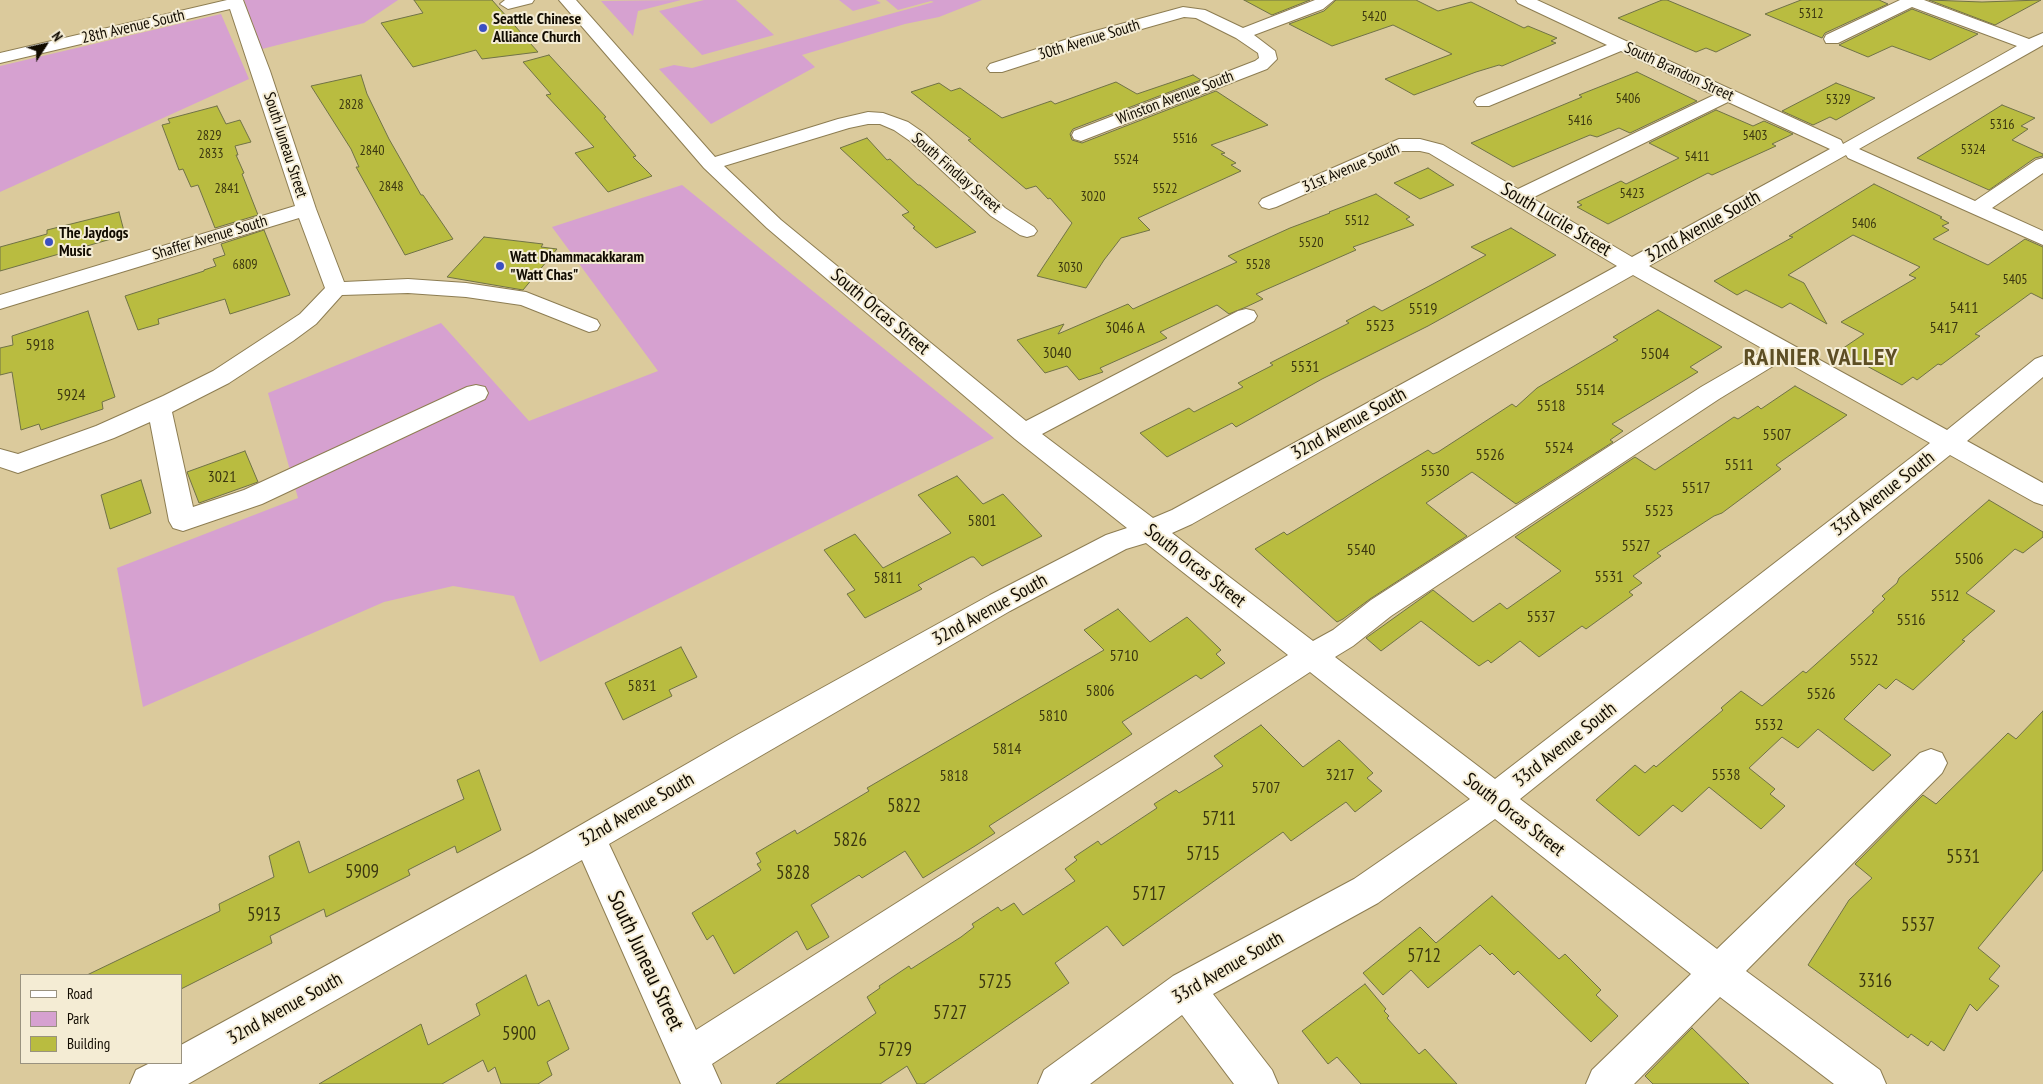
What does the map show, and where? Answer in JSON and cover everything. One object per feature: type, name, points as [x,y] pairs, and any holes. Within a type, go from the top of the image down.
[{"type":"street","points":[[508,4],[526,0]]},
{"type":"street","name":"South Orcas Street","points":[[567,0],[711,164],[774,224],[1024,434],[1720,974],[1866,1084]]},
{"type":"street","points":[[1242,34],[1316,6],[1326,0]]},
{"type":"street","name":"South Brandon Street","points":[[1524,0],[2043,239]]},
{"type":"street","points":[[1832,39],[1910,0],[2036,42]]},
{"type":"street","name":"28th Avenue South","points":[[0,58],[235,2]]},
{"type":"street","name":"South Juneau Street","points":[[235,2],[261,71],[306,209],[336,289]]},
{"type":"street","name":"30th Avenue South","points":[[996,68],[1083,40],[1183,12],[1199,13],[1242,34]]},
{"type":"street","name":"Winston Avenue South","points":[[1081,136],[1261,65],[1268,59],[1266,51],[1242,34]]},
{"type":"street","name":"32nd Avenue South","points":[[150,1084],[589,838],[748,745],[1000,603],[1116,542],[1150,531],[1182,517],[2036,42]]},
{"type":"street","points":[[1483,102],[1621,45]]},
{"type":"street","points":[[1518,197],[1728,95]]},
{"type":"street","name":"South Findlay Street","points":[[711,164],[845,123],[868,118],[883,120],[901,126],[917,137],[998,212],[1027,231]]},
{"type":"street","name":"31st Avenue South","points":[[1269,203],[1398,145],[1420,145],[1436,149]]},
{"type":"street","name":"South Lucile Street","points":[[1436,149],[1632,266],[2043,495]]},
{"type":"street","points":[[1977,209],[2043,164]]},
{"type":"street","name":"Shaffer Avenue South","points":[[0,302],[306,209]]},
{"type":"street","points":[[0,458],[18,464],[105,432],[221,377],[308,319],[336,289],[408,286],[466,290],[526,299],[589,325]]},
{"type":"street","points":[[1024,434],[1246,316]]},
{"type":"street","points":[[695,1071],[1278,676],[1343,638],[1381,608],[1710,392],[1782,350]]},
{"type":"street","name":"33rd Avenue South","points":[[1058,1084],[1186,989],[1366,891],[1495,800],[1949,442],[2043,364]]},
{"type":"street","points":[[159,407],[183,521],[253,497],[476,393]]},
{"type":"street","points":[[1606,1084],[1720,974],[1931,763]]},
{"type":"street","name":"South Juneau Street","points":[[589,838],[695,1071]]},
{"type":"street","points":[[1186,989],[1258,1084]]},
{"type":"green space","points":[[244,0],[398,0],[364,23],[262,49]]},
{"type":"green space","points":[[681,0],[638,11],[633,36],[601,1]]},
{"type":"green space","points":[[704,0],[736,0],[774,35],[702,55],[659,11]]},
{"type":"green space","points":[[839,0],[876,0],[881,3],[853,11]]},
{"type":"green space","points":[[886,0],[982,0],[939,17],[905,24],[802,55],[815,67],[711,124],[659,69],[674,65],[692,68],[934,2],[931,1],[898,10]]},
{"type":"green space","points":[[221,14],[249,79],[0,192],[0,66]]},
{"type":"green space","points":[[682,185],[994,438],[540,662],[514,596],[453,586],[384,602],[143,707],[117,568],[298,498],[268,393],[441,323],[529,421],[658,371],[552,227]]},
{"type":"building","points":[[414,0],[492,0],[538,52],[482,59],[476,50],[413,67],[381,23],[423,13]]},
{"type":"building","points":[[1244,0],[1310,0],[1272,15]]},
{"type":"building","points":[[1336,0],[1416,0],[1438,11],[1471,2],[1524,28],[1528,26],[1557,38],[1551,41],[1556,43],[1502,66],[1499,65],[1476,72],[1414,95],[1385,79],[1452,54],[1393,25],[1332,46],[1289,24],[1324,11]]},
{"type":"building","points":[[1662,0],[1667,0],[1751,35],[1716,52],[1706,48],[1696,52],[1618,18]]},
{"type":"building","points":[[1801,0],[1879,0],[1888,4],[1825,33],[1822,38],[1765,14]]},
{"type":"building","points":[[1929,0],[1982,2],[2041,0],[1995,25]]},
{"type":"building","points":[[1912,9],[1978,34],[1930,60],[1892,46],[1868,57],[1839,45]]},
{"type":"building","points":[[549,55],[606,117],[604,118],[636,156],[633,157],[652,176],[608,192],[575,153],[594,147],[546,95],[551,94],[523,62]]},
{"type":"building","points":[[1637,72],[1697,101],[1630,133],[1619,128],[1597,137],[1590,135],[1513,167],[1471,143],[1582,97],[1579,95]]},
{"type":"building","points":[[361,75],[367,94],[389,139],[421,195],[423,195],[453,239],[405,255],[356,167],[359,167],[351,149],[311,86]]},
{"type":"building","points":[[1193,75],[1201,80],[1073,129],[1070,134],[1072,140],[1082,143],[1216,91],[1268,125],[1211,145],[1225,153],[1221,154],[1236,163],[1231,165],[1241,171],[1138,218],[1150,230],[1121,238],[1086,288],[1037,276],[1072,223],[1050,198],[1048,199],[1036,186],[1026,189],[968,140],[971,139],[911,92],[939,83],[951,91],[960,88],[1002,118],[1051,101],[1055,104],[1116,82],[1137,94]]},
{"type":"building","points":[[1836,83],[1875,98],[1836,120],[1830,117],[1813,125],[1782,111]]},
{"type":"building","points":[[2002,105],[2035,118],[2021,126],[2028,129],[2012,140],[2043,154],[2043,156],[2035,158],[1989,190],[1917,158]]},
{"type":"building","points":[[217,106],[226,124],[240,120],[251,142],[235,146],[238,155],[236,155],[244,173],[242,174],[258,215],[215,228],[198,185],[191,187],[183,169],[179,170],[162,125],[170,123],[168,119]]},
{"type":"building","points":[[1716,110],[1753,126],[1764,121],[1793,134],[1772,144],[1776,146],[1712,175],[1708,173],[1608,224],[1577,207],[1582,205],[1577,202],[1621,181],[1626,184],[1679,158],[1649,143]]},
{"type":"building","points":[[867,138],[887,160],[890,159],[918,185],[976,232],[936,248],[913,228],[915,227],[902,215],[909,212],[840,148]]},
{"type":"building","points":[[1428,168],[1454,185],[1420,199],[1394,183]]},
{"type":"building","points":[[1874,184],[1942,217],[1940,218],[1949,223],[1942,226],[1949,230],[1933,239],[1988,265],[2025,239],[2043,247],[2043,299],[2031,293],[1975,334],[1980,336],[1941,365],[1938,364],[1917,380],[1913,377],[1902,385],[1839,351],[1864,334],[1841,322],[1916,278],[1909,275],[1920,267],[1853,235],[1788,275],[1804,283],[1827,324],[1790,303],[1782,308],[1746,290],[1737,295],[1714,281],[1793,237],[1789,236]]},
{"type":"building","points":[[1376,194],[1410,217],[1406,219],[1414,225],[1353,247],[1356,250],[1256,294],[1263,299],[1229,314],[1217,305],[1160,332],[1167,338],[1100,368],[1103,372],[1079,380],[1067,366],[1045,373],[1017,340],[1064,324],[1058,334],[1128,304],[1133,309],[1237,262],[1228,256],[1290,228]]},
{"type":"building","points":[[119,212],[125,235],[0,271],[0,247],[47,234],[47,230]]},
{"type":"building","points":[[1511,228],[1556,255],[1428,326],[1322,379],[1236,427],[1232,423],[1167,457],[1140,433],[1189,408],[1194,412],[1243,387],[1238,383],[1273,365],[1270,363],[1349,323],[1346,321],[1374,306],[1382,311],[1486,255],[1471,247]]},
{"type":"building","points":[[264,230],[290,295],[230,314],[225,299],[158,319],[159,324],[138,330],[125,296],[216,266],[213,259],[225,255],[221,244]]},
{"type":"building","name":"Watt Dhammacakkaram \"Watt Chas\"","points":[[484,237],[543,244],[541,247],[557,249],[523,290],[447,277]]},
{"type":"building","points":[[1658,310],[1722,347],[1690,367],[1698,372],[1612,424],[1623,431],[1610,440],[1613,442],[1516,504],[1472,472],[1426,503],[1467,536],[1370,599],[1343,619],[1337,622],[1255,549],[1284,532],[1287,535],[1428,450],[1433,454],[1438,452],[1512,404],[1516,407],[1537,388],[1618,340],[1613,337]]},
{"type":"building","points":[[88,311],[115,397],[102,402],[103,409],[41,430],[39,424],[21,430],[12,372],[0,375],[0,348],[13,345],[12,336]]},
{"type":"building","points":[[1795,386],[1847,415],[1776,465],[1781,469],[1722,513],[1714,516],[1657,553],[1661,556],[1633,576],[1642,583],[1629,592],[1633,595],[1586,629],[1582,626],[1539,657],[1520,641],[1491,663],[1488,660],[1479,666],[1421,621],[1381,651],[1366,638],[1433,590],[1473,622],[1500,603],[1507,609],[1561,571],[1515,537],[1635,457],[1655,470],[1734,417],[1738,419],[1758,406],[1761,409]]},
{"type":"building","points":[[245,451],[258,482],[199,503],[187,472]]},
{"type":"building","points":[[957,476],[983,504],[1003,494],[1042,536],[982,566],[974,557],[971,557],[918,585],[922,589],[865,618],[847,594],[855,590],[824,550],[855,534],[883,568],[951,533],[918,495]]},
{"type":"building","points":[[141,480],[151,513],[110,529],[101,495]]},
{"type":"building","points":[[1989,500],[2043,532],[2043,537],[2023,553],[2015,549],[1966,593],[1995,611],[1962,640],[1965,641],[1913,690],[1896,679],[1886,689],[1879,684],[1844,719],[1891,755],[1873,771],[1818,729],[1798,748],[1782,737],[1749,768],[1775,789],[1770,794],[1785,806],[1761,829],[1709,787],[1682,812],[1673,805],[1639,836],[1596,800],[1635,765],[1645,773],[1654,765],[1656,767],[1723,710],[1721,708],[1741,691],[1762,706],[1803,671],[1806,673],[1874,612],[1872,611],[1885,599],[1882,596],[1897,583],[1899,578]]},
{"type":"building","points":[[1118,609],[1150,642],[1187,617],[1221,650],[1216,654],[1225,663],[1201,679],[1196,675],[1122,722],[1132,734],[989,826],[995,833],[975,846],[923,878],[905,851],[862,878],[859,875],[811,905],[829,937],[807,950],[797,931],[734,974],[713,935],[707,940],[692,913],[761,870],[757,864],[761,862],[756,853],[795,830],[797,834],[869,791],[867,788],[1104,650],[1084,630]]},
{"type":"building","points":[[681,647],[697,677],[669,690],[672,696],[623,720],[605,683]]},
{"type":"building","points":[[2043,711],[2043,870],[1978,948],[2000,966],[1989,979],[1999,986],[1977,1011],[1970,1004],[1944,1051],[1931,1041],[1928,1046],[1911,1034],[1908,1038],[1808,965],[1849,900],[1872,878],[1855,864],[1923,795],[1936,804],[2008,733],[2016,739]]},
{"type":"building","points":[[1261,725],[1303,767],[1339,740],[1373,773],[1367,778],[1382,791],[1355,812],[1346,802],[1291,841],[1283,832],[1123,946],[1107,926],[1055,963],[1069,983],[924,1084],[917,1084],[907,1066],[880,1084],[776,1084],[876,1013],[867,997],[880,988],[879,986],[909,966],[911,969],[961,937],[974,927],[972,924],[998,907],[1001,911],[1014,903],[1023,915],[1075,881],[1065,869],[1077,860],[1074,857],[1098,841],[1101,845],[1157,808],[1154,804],[1176,790],[1179,793],[1223,766],[1214,756]]},
{"type":"building","points":[[479,770],[501,830],[457,853],[455,846],[408,870],[410,875],[326,917],[324,909],[270,936],[272,943],[182,988],[182,974],[89,974],[220,911],[219,904],[274,877],[269,856],[299,841],[309,873],[464,799],[457,780]]},
{"type":"building","points":[[1492,896],[1559,959],[1565,954],[1601,990],[1596,995],[1618,1016],[1591,1042],[1518,971],[1514,975],[1492,953],[1490,955],[1480,945],[1428,988],[1411,970],[1383,995],[1363,973],[1420,927],[1436,943]]},
{"type":"building","points":[[526,975],[538,1006],[549,1000],[569,1049],[547,1062],[552,1075],[538,1084],[501,1084],[495,1067],[488,1072],[483,1060],[442,1084],[319,1084],[421,1024],[428,1045],[480,1015],[476,1004]]},
{"type":"building","points":[[1365,984],[1386,1009],[1384,1011],[1389,1016],[1387,1018],[1419,1054],[1425,1049],[1457,1084],[1361,1084],[1337,1057],[1328,1064],[1302,1031]]},
{"type":"building","points":[[1692,1028],[1749,1084],[1653,1084],[1645,1076]]},
{"type":"place","name":"Seattle Chinese Alliance Church","points":[[483,28]]},
{"type":"place","name":"The Jaydogs Music","points":[[49,242]]},
{"type":"place","name":"Watt Dhammacakkaram \"Watt Chas\"","points":[[500,266]]},
{"type":"district","name":"RAINIER VALLEY","points":[[1821,358]]}]
